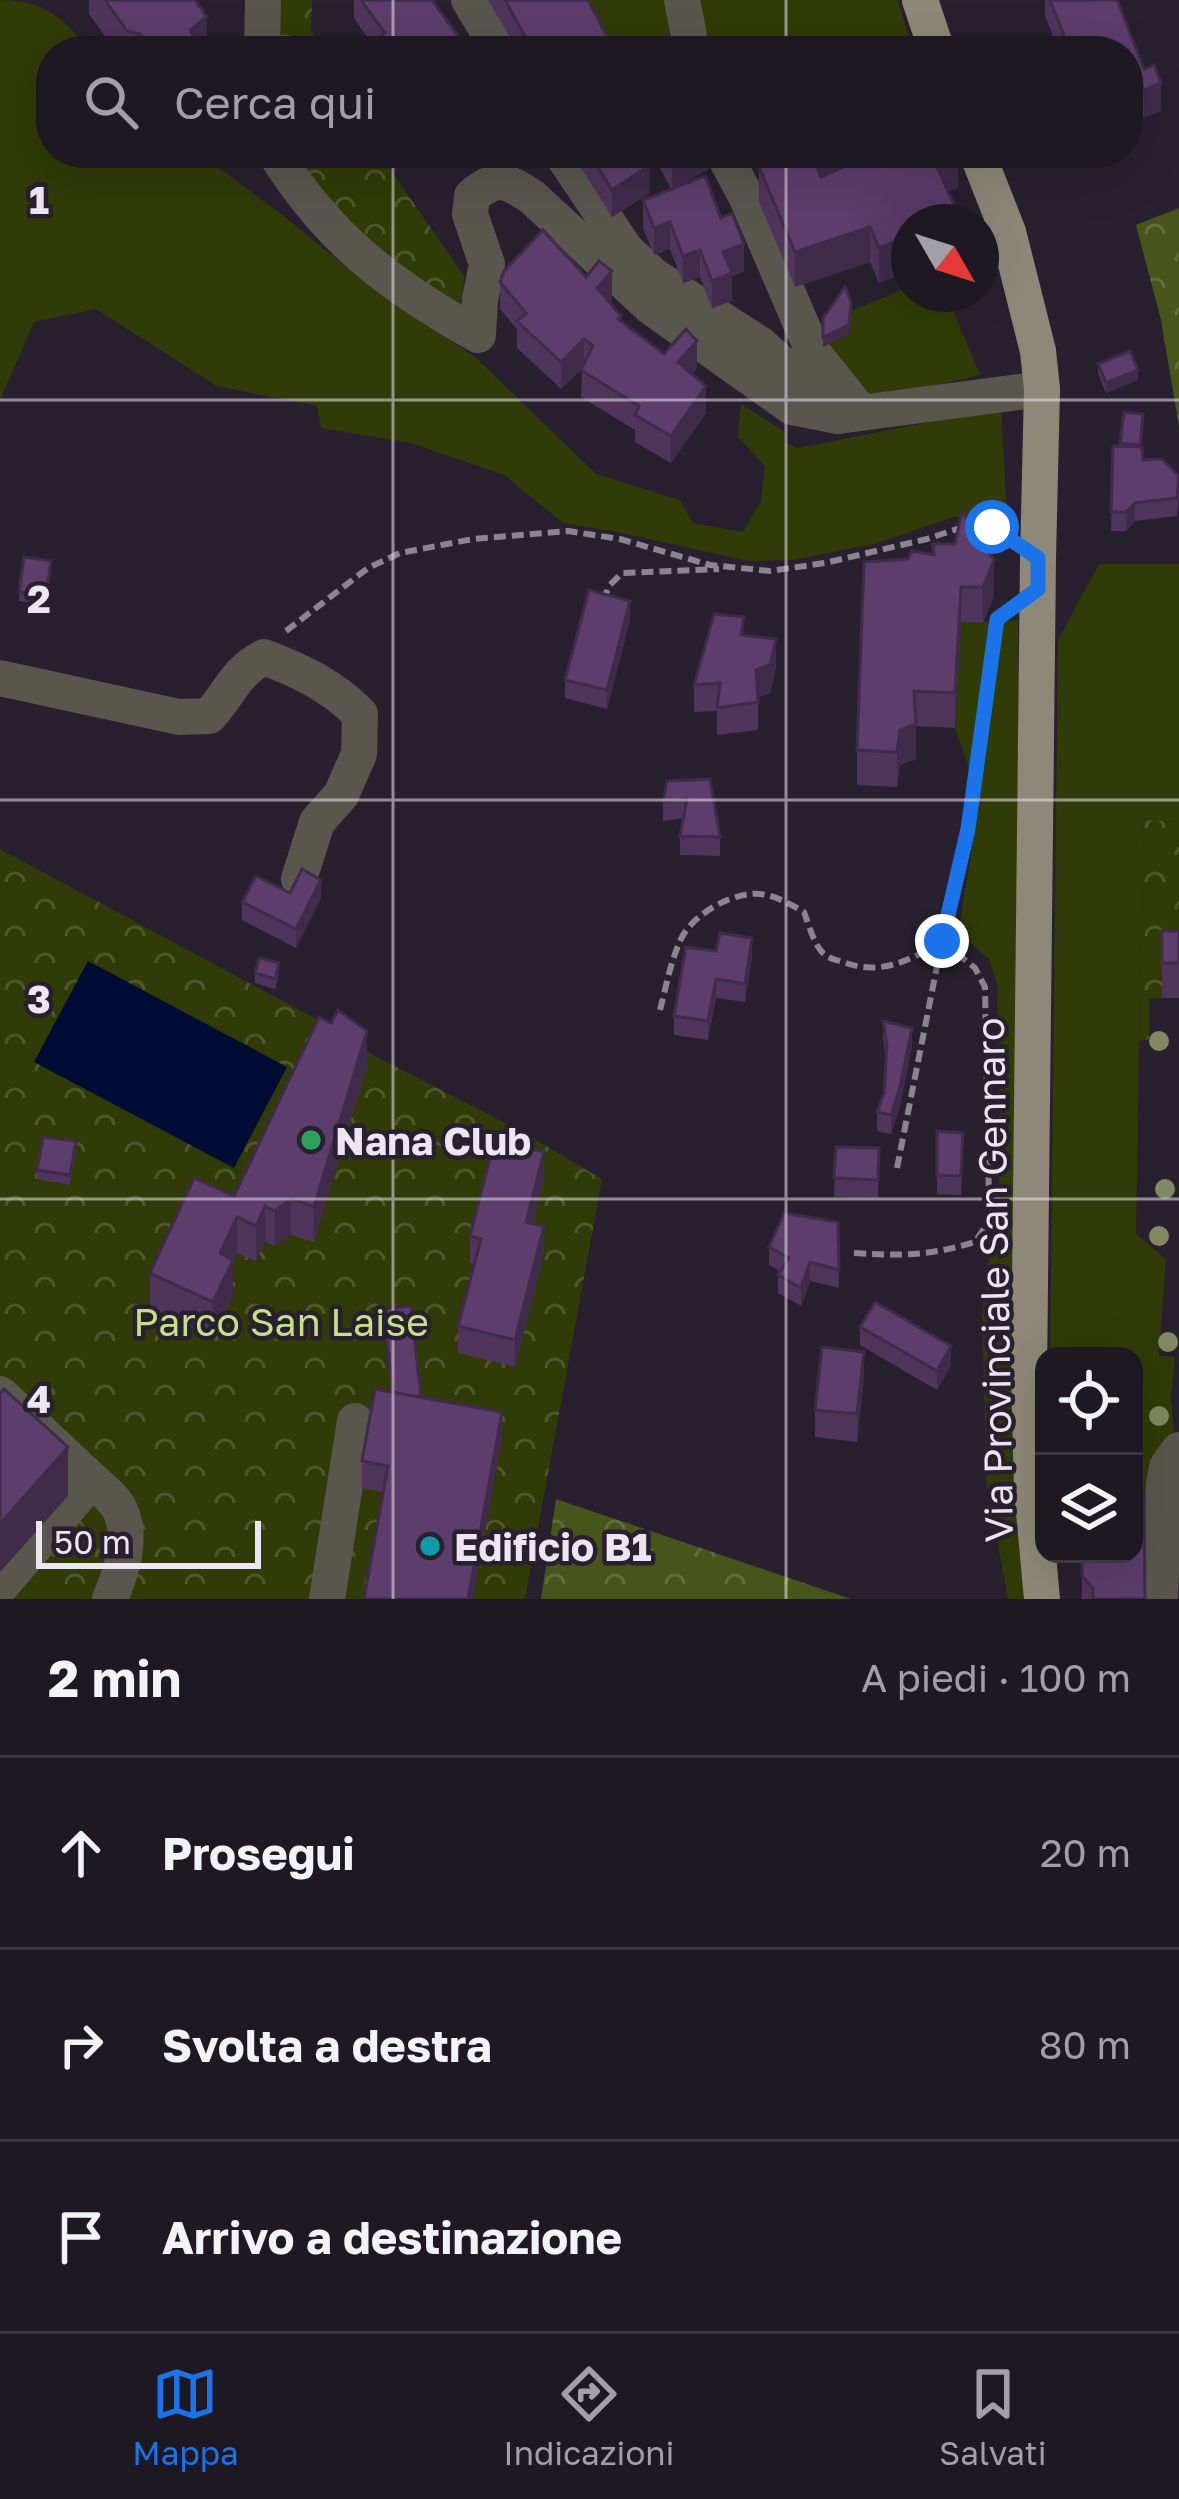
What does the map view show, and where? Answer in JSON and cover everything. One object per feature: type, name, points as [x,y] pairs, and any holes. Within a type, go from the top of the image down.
[{"type":"main road","points":[[920,0],[932,36]]},
{"type":"main road","name":"Via Provinciale San Gennaro","points":[[983,168],[1008,232],[1038,351],[1042,389],[1029,1376],[1032,1490],[1042,1599]]},
{"type":"street","points":[[262,36],[263,0]]},
{"type":"street","points":[[470,0],[491,36]]},
{"type":"street","points":[[682,0],[689,36]]},
{"type":"street","points":[[284,168],[342,241],[396,284],[478,334],[487,264],[470,214],[472,196],[488,183],[510,182],[651,307],[791,407],[850,415],[1042,389]]},
{"type":"street","points":[[571,168],[626,250],[654,275],[761,345],[850,415]]},
{"type":"street","points":[[731,168],[814,354],[850,415]]},
{"type":"street","points":[[0,678],[179,717],[209,716],[242,669],[264,657],[306,673],[345,698],[360,714],[359,754],[341,795],[317,822],[299,879]]},
{"type":"street","points":[[0,1394],[120,1510],[125,1531],[122,1568],[110,1599]]},
{"type":"street","points":[[327,1599],[355,1421]]},
{"type":"street","points":[[1160,1599],[1164,1483],[1167,1467],[1179,1450]]},
{"type":"street","points":[[0,1587],[92,1480]]},
{"type":"path","points":[[264,657],[292,626],[368,568],[400,553],[473,539],[568,531],[620,539],[710,565],[770,571],[927,539],[966,526],[992,527],[1038,573],[997,619],[968,829],[897,1168]]},
{"type":"path","points":[[602,604],[609,586],[622,574],[736,567]]},
{"type":"path","points":[[660,1010],[682,936],[703,913],[754,893],[780,899],[804,912],[825,955],[850,965],[884,969],[914,959],[942,941]]},
{"type":"path","points":[[854,1253],[913,1256],[944,1252],[976,1242],[987,1224],[990,1140],[985,987],[975,968],[942,941]]},
{"type":"green space","points":[[0,0],[41,7],[77,36],[36,36],[36,168],[219,168],[361,279],[476,358],[596,474],[680,500],[693,523],[743,532],[761,501],[765,466],[738,437],[741,404],[785,432],[784,443],[798,448],[1001,408],[1007,517],[954,517],[874,544],[792,560],[748,561],[563,523],[504,475],[411,443],[321,428],[317,406],[217,386],[96,309],[34,322],[0,400]]},
{"type":"green space","points":[[275,0],[312,0],[314,36],[275,36]]},
{"type":"green space","points":[[587,0],[669,0],[674,36],[605,36]]},
{"type":"green space","points":[[693,0],[898,0],[909,36],[708,36]]},
{"type":"green space","points":[[302,168],[389,168],[464,276],[462,312],[362,244]]},
{"type":"green space","points":[[1179,208],[1179,427],[1161,320],[1136,225]]},
{"type":"green space","points":[[891,294],[891,312],[954,312],[980,375],[873,400],[823,347],[849,334],[851,311]]},
{"type":"green space","points":[[1099,564],[1179,564],[1179,822],[1143,820],[1136,1234],[1166,1259],[1159,1356],[1175,1357],[1174,1436],[1144,1522],[1143,1347],[1050,1347],[1058,640]]},
{"type":"green space","points":[[1018,620],[1024,1599],[1008,1599],[987,1487],[982,1315],[1001,1165],[997,984],[989,959],[958,933],[980,799],[955,728],[961,622]]},
{"type":"green space","points":[[1143,820],[1179,822],[1179,966],[1162,967],[1162,998],[1149,999],[1149,1039],[1139,1041]]},
{"type":"green space","name":"Parco San Laise","points":[[0,849],[602,1179],[525,1599],[0,1599]]},
{"type":"green space","points":[[556,1499],[851,1599],[541,1599]]},
{"type":"water","points":[[88,961],[287,1067],[234,1168],[34,1062]]},
{"type":"building","points":[[105,0],[195,0],[207,17],[190,30],[193,36],[142,36],[127,31]]},
{"type":"building","points":[[361,0],[432,0],[458,36],[381,36],[385,33]]},
{"type":"building","points":[[505,0],[588,0],[607,36],[525,36]]},
{"type":"building","points":[[1050,0],[1117,0],[1131,36],[1064,36]]},
{"type":"building","points":[[1154,65],[1161,83],[1144,90],[1143,66]]},
{"type":"building","points":[[598,168],[645,168],[612,190]]},
{"type":"building","points":[[759,168],[818,168],[821,177],[841,168],[938,168],[954,204],[891,204],[891,243],[879,248],[870,227],[795,252]]},
{"type":"building","points":[[705,176],[721,218],[732,213],[744,244],[723,252],[732,273],[712,281],[700,250],[683,256],[670,222],[654,228],[643,200]]},
{"type":"building","points":[[543,230],[586,277],[599,261],[612,271],[597,288],[621,316],[618,319],[664,354],[686,329],[697,341],[678,362],[706,386],[671,436],[635,415],[639,406],[581,370],[593,346],[584,339],[561,362],[517,321],[526,313],[500,282],[504,271]]},
{"type":"building","points":[[845,287],[851,301],[849,325],[823,337],[823,318]]},
{"type":"building","points":[[1130,351],[1138,370],[1106,383],[1098,364]]},
{"type":"building","points":[[1124,412],[1143,414],[1140,445],[1120,443]]},
{"type":"building","points":[[1113,446],[1142,447],[1143,460],[1162,459],[1179,476],[1177,498],[1135,503],[1126,512],[1111,512]]},
{"type":"building","points":[[962,511],[994,560],[983,587],[961,587],[955,693],[914,691],[916,724],[900,730],[897,752],[857,750],[864,562],[908,559],[912,551],[934,555],[933,544],[955,544]]},
{"type":"building","points":[[24,557],[51,561],[46,596],[19,592]]},
{"type":"building","points":[[589,590],[630,601],[607,690],[565,680]]},
{"type":"building","points":[[714,614],[744,617],[741,635],[776,639],[770,665],[756,670],[758,702],[717,708],[720,683],[694,685]]},
{"type":"building","points":[[710,779],[720,837],[680,836],[687,799],[663,802],[667,781]]},
{"type":"building","points":[[302,869],[321,880],[296,929],[242,902],[256,876],[290,893]]},
{"type":"building","points":[[1162,931],[1179,931],[1179,963],[1162,963]]},
{"type":"building","points":[[720,933],[752,938],[745,984],[716,979],[708,1021],[674,1016],[686,947],[716,951]]},
{"type":"building","points":[[259,958],[279,963],[275,979],[255,973]]},
{"type":"building","name":"Nana Club","points":[[338,1010],[367,1031],[314,1207],[291,1199],[275,1211],[265,1206],[256,1226],[237,1217],[220,1253],[233,1260],[213,1302],[150,1273],[194,1178],[234,1196],[319,1017],[331,1023]]},
{"type":"building","points":[[883,1021],[912,1028],[891,1115],[877,1112],[884,1093],[887,1046]]},
{"type":"building","points":[[937,1131],[963,1133],[961,1176],[937,1175]]},
{"type":"building","points":[[43,1137],[76,1141],[70,1175],[37,1170]]},
{"type":"building","points":[[495,1139],[544,1152],[526,1222],[544,1226],[515,1340],[458,1326],[481,1239],[470,1236]]},
{"type":"building","points":[[836,1147],[879,1148],[878,1180],[834,1178]]},
{"type":"building","points":[[784,1213],[838,1222],[839,1270],[810,1262],[801,1288],[778,1275],[789,1258],[769,1247]]},
{"type":"building","points":[[875,1302],[951,1346],[937,1371],[860,1327]]},
{"type":"building","points":[[411,1306],[421,1398],[393,1393],[383,1309]]},
{"type":"building","points":[[822,1347],[864,1352],[857,1414],[815,1410]]},
{"type":"building","points":[[4,1389],[68,1447],[0,1524],[0,1394]]},
{"type":"building","name":"Edificio B1","points":[[375,1389],[502,1412],[468,1599],[364,1599],[388,1466],[362,1461]]},
{"type":"building","points":[[1144,1494],[1145,1599],[1093,1599],[1093,1588],[1082,1576],[1082,1563],[1143,1563]]},
{"type":"place","name":"Nana Club","points":[[311,1140]]},
{"type":"place","name":"Edificio B1","points":[[430,1546]]},
{"type":"route","points":[[942,941],[968,829],[997,619],[1038,589],[1038,558],[992,527]]}]
